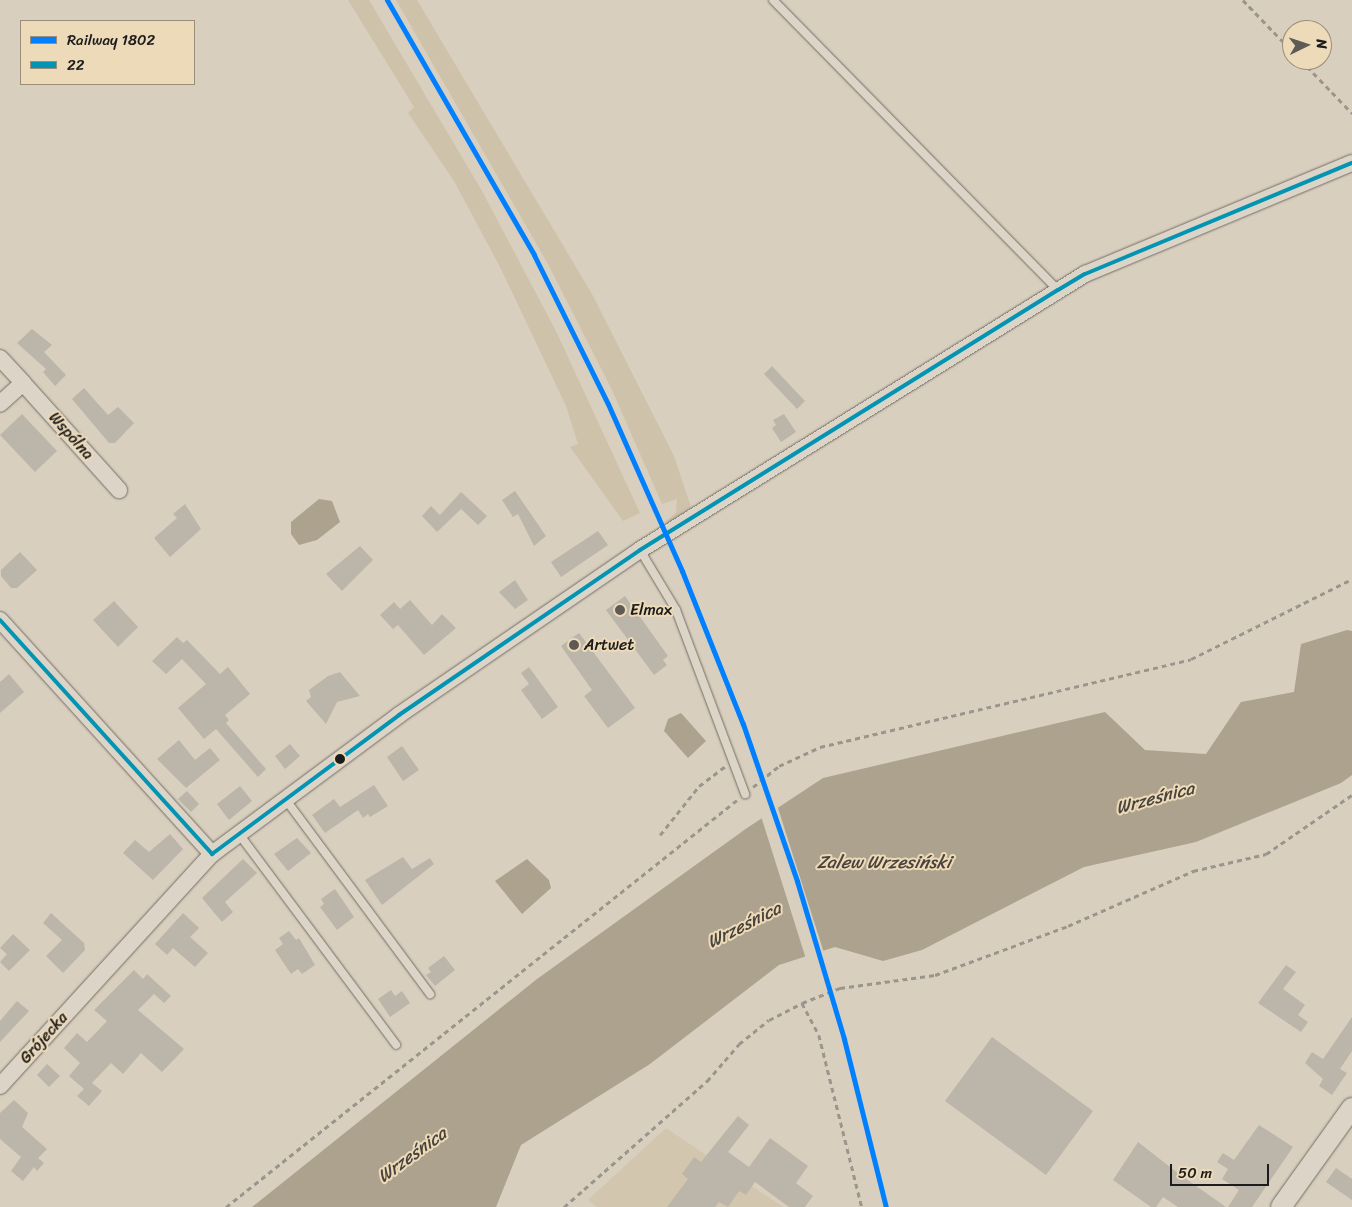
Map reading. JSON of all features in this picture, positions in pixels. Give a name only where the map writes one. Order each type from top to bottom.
[{"type":"street","name":"Grójecka","points":[[0,1086],[212,854],[400,715],[640,550],[1085,274],[1352,163]]},
{"type":"street","name":"Wspólna","points":[[0,358],[119,490]]},
{"type":"street","points":[[0,404],[23,383]]},
{"type":"street","points":[[0,620],[212,854]]},
{"type":"street","points":[[1281,1207],[1352,1108]]},
{"type":"lane","points":[[773,0],[1058,290]]},
{"type":"lane","points":[[640,550],[676,610],[745,794]]},
{"type":"lane","points":[[286,800],[430,994]]},
{"type":"lane","points":[[239,834],[396,1045]]},
{"type":"path","points":[[1242,0],[1282,41]]},
{"type":"path","points":[[1311,70],[1352,113]]},
{"type":"path","points":[[226,1207],[779,766],[820,747],[1191,659],[1352,579]]},
{"type":"path","points":[[660,835],[700,786],[734,762]]},
{"type":"path","points":[[564,1207],[707,1081],[739,1044],[769,1020],[802,1003],[840,988],[942,972],[1068,926],[1193,871],[1261,856],[1352,795]]},
{"type":"path","points":[[802,1003],[819,1035],[862,1207]]},
{"type":"shaded area","points":[[348,0],[369,0],[482,191],[556,331],[640,513],[623,521],[570,447],[578,444],[566,406],[500,267],[454,181],[408,113],[414,107]]},
{"type":"shaded area","points":[[396,0],[417,0],[592,294],[674,456],[691,507],[668,525],[666,521],[676,513],[677,499],[662,504],[611,388],[548,264]]},
{"type":"shaded area","points":[[666,1128],[783,1207],[597,1207],[588,1200]]},
{"type":"water","points":[[319,499],[332,501],[340,522],[317,540],[299,545],[291,534],[291,522]]},
{"type":"water","name":"Zalew Wrzesiński","points":[[1347,630],[1352,631],[1352,775],[1341,783],[1196,842],[1084,867],[922,950],[883,961],[835,947],[779,965],[650,1064],[521,1145],[496,1207],[252,1207],[537,979],[747,828],[823,778],[1105,712],[1145,750],[1206,754],[1241,702],[1294,692],[1301,644]]},
{"type":"water","points":[[681,713],[706,741],[688,758],[664,731],[668,719]]},
{"type":"water","points":[[527,859],[549,880],[551,888],[522,914],[495,881]]},
{"type":"pier","points":[[777,805],[824,953],[806,959],[761,816]]},
{"type":"building","points":[[32,329],[52,345],[44,352],[66,375],[55,386],[43,372],[46,369],[17,343]]},
{"type":"building","points":[[772,366],[805,401],[797,409],[764,374]]},
{"type":"building","points":[[84,388],[108,415],[118,407],[134,423],[115,443],[109,443],[72,399]]},
{"type":"building","points":[[22,414],[57,451],[35,472],[0,435]]},
{"type":"building","points":[[784,414],[796,432],[781,442],[772,428],[776,425],[773,420]]},
{"type":"building","points":[[515,491],[546,536],[534,546],[518,514],[513,517],[502,500]]},
{"type":"building","points":[[461,492],[487,516],[478,525],[461,509],[437,532],[422,516],[431,506],[440,515]]},
{"type":"building","points":[[185,504],[201,529],[170,557],[154,538],[177,518],[173,514]]},
{"type":"building","points":[[598,531],[608,545],[561,577],[551,562]]},
{"type":"building","points":[[360,546],[373,560],[342,591],[326,574]]},
{"type":"building","points":[[20,552],[37,570],[17,588],[11,588],[1,576],[1,570]]},
{"type":"building","points":[[515,580],[528,600],[515,609],[499,592]]},
{"type":"building","points":[[625,596],[668,656],[663,660],[667,665],[654,675],[606,610]]},
{"type":"building","points":[[410,600],[432,625],[442,614],[456,628],[424,655],[398,625],[393,629],[380,615],[394,602],[400,609]]},
{"type":"building","points":[[114,601],[138,627],[118,647],[93,620]]},
{"type":"building","points":[[579,633],[635,708],[608,728],[584,696],[592,690],[561,646]]},
{"type":"building","points":[[177,637],[183,643],[187,640],[220,674],[228,667],[250,694],[225,715],[229,720],[226,723],[266,769],[258,777],[216,729],[204,739],[178,708],[206,684],[182,659],[166,674],[152,661]]},
{"type":"building","points":[[529,667],[558,707],[542,719],[521,690],[529,684],[521,673]]},
{"type":"building","points":[[340,672],[360,696],[337,702],[326,724],[306,701],[311,697],[309,690],[328,676]]},
{"type":"building","points":[[9,674],[24,692],[0,713],[0,682]]},
{"type":"building","points":[[179,740],[195,760],[210,748],[220,760],[186,788],[157,759]]},
{"type":"building","points":[[290,744],[300,756],[285,769],[275,756]]},
{"type":"building","points":[[402,746],[419,770],[403,781],[387,757]]},
{"type":"building","points":[[374,785],[388,806],[370,817],[368,814],[363,818],[358,810],[325,833],[312,815],[334,799],[340,807]]},
{"type":"building","points":[[240,786],[252,801],[229,820],[217,804]]},
{"type":"building","points":[[187,791],[199,804],[191,812],[178,799]]},
{"type":"building","points":[[170,834],[183,849],[153,880],[123,853],[135,840],[149,852]]},
{"type":"building","points":[[297,838],[311,853],[288,871],[274,854]]},
{"type":"building","points":[[403,857],[412,869],[430,858],[434,864],[382,905],[365,880]]},
{"type":"building","points":[[243,859],[257,873],[225,902],[233,912],[222,922],[202,898]]},
{"type":"building","points":[[335,889],[354,917],[337,930],[320,907],[324,904],[321,899]]},
{"type":"building","points":[[51,913],[84,943],[85,950],[63,973],[46,956],[62,940],[43,923]]},
{"type":"building","points":[[183,913],[199,928],[190,937],[208,953],[195,967],[173,948],[167,955],[155,944]]},
{"type":"building","points":[[289,931],[296,940],[299,938],[315,965],[302,974],[298,969],[291,974],[275,950],[283,944],[279,938]]},
{"type":"building","points":[[13,934],[30,950],[9,971],[0,962],[7,954],[0,948]]},
{"type":"building","points":[[444,956],[455,970],[435,986],[426,975],[431,972],[428,968]]},
{"type":"building","points":[[1286,965],[1296,972],[1283,989],[1305,1005],[1298,1015],[1308,1022],[1301,1032],[1258,1003]]},
{"type":"building","points":[[134,970],[143,979],[147,974],[171,996],[164,1003],[154,994],[138,1010],[184,1049],[162,1072],[141,1053],[123,1074],[111,1063],[92,1083],[102,1091],[89,1106],[77,1096],[84,1089],[69,1076],[80,1063],[64,1048],[77,1033],[87,1042],[107,1021],[94,1010]]},
{"type":"building","points":[[391,990],[395,996],[402,991],[410,1003],[390,1017],[378,999]]},
{"type":"building","points":[[17,1001],[29,1011],[0,1042],[0,1021]]},
{"type":"building","points":[[1352,1017],[1352,1051],[1340,1069],[1347,1073],[1332,1095],[1319,1086],[1323,1079],[1305,1063],[1312,1052],[1323,1059]]},
{"type":"building","points":[[992,1037],[1093,1111],[1046,1175],[945,1101]]},
{"type":"building","points":[[47,1064],[60,1076],[49,1087],[37,1075]]},
{"type":"building","points":[[14,1100],[28,1113],[22,1127],[47,1149],[38,1158],[44,1163],[37,1171],[34,1167],[23,1181],[11,1171],[21,1157],[0,1139],[0,1113]]},
{"type":"building","points":[[738,1116],[749,1125],[728,1152],[749,1167],[770,1138],[808,1166],[796,1183],[813,1196],[805,1207],[789,1207],[755,1182],[746,1195],[739,1191],[728,1207],[719,1202],[715,1207],[667,1207],[688,1179],[682,1174],[694,1157],[701,1162]]},
{"type":"building","points":[[1259,1125],[1293,1147],[1252,1207],[1228,1207],[1239,1190],[1222,1179],[1228,1169],[1217,1162],[1223,1153],[1234,1160]]},
{"type":"building","points":[[1138,1142],[1226,1207],[1178,1207],[1163,1197],[1156,1207],[1151,1207],[1113,1180]]},
{"type":"building","points":[[1336,1168],[1352,1179],[1352,1200],[1326,1182]]},
{"type":"rail line","name":"1802","points":[[387,0],[534,255],[608,404],[682,571],[743,724],[797,881],[844,1039],[886,1207]]},
{"type":"transit line","name":"22","points":[[0,620],[212,854],[399,715],[640,550],[1058,290],[1085,274],[1352,163]]},
{"type":"place","name":"Elmax","points":[[620,610]]},
{"type":"place","name":"Artwet","points":[[574,645]]},
{"type":"water label","name":"Wrześnica","points":[[1155,798]]},
{"type":"water label","name":"Wrześnica","points":[[744,925]]},
{"type":"water label","name":"Wrześnica","points":[[412,1155]]}]
